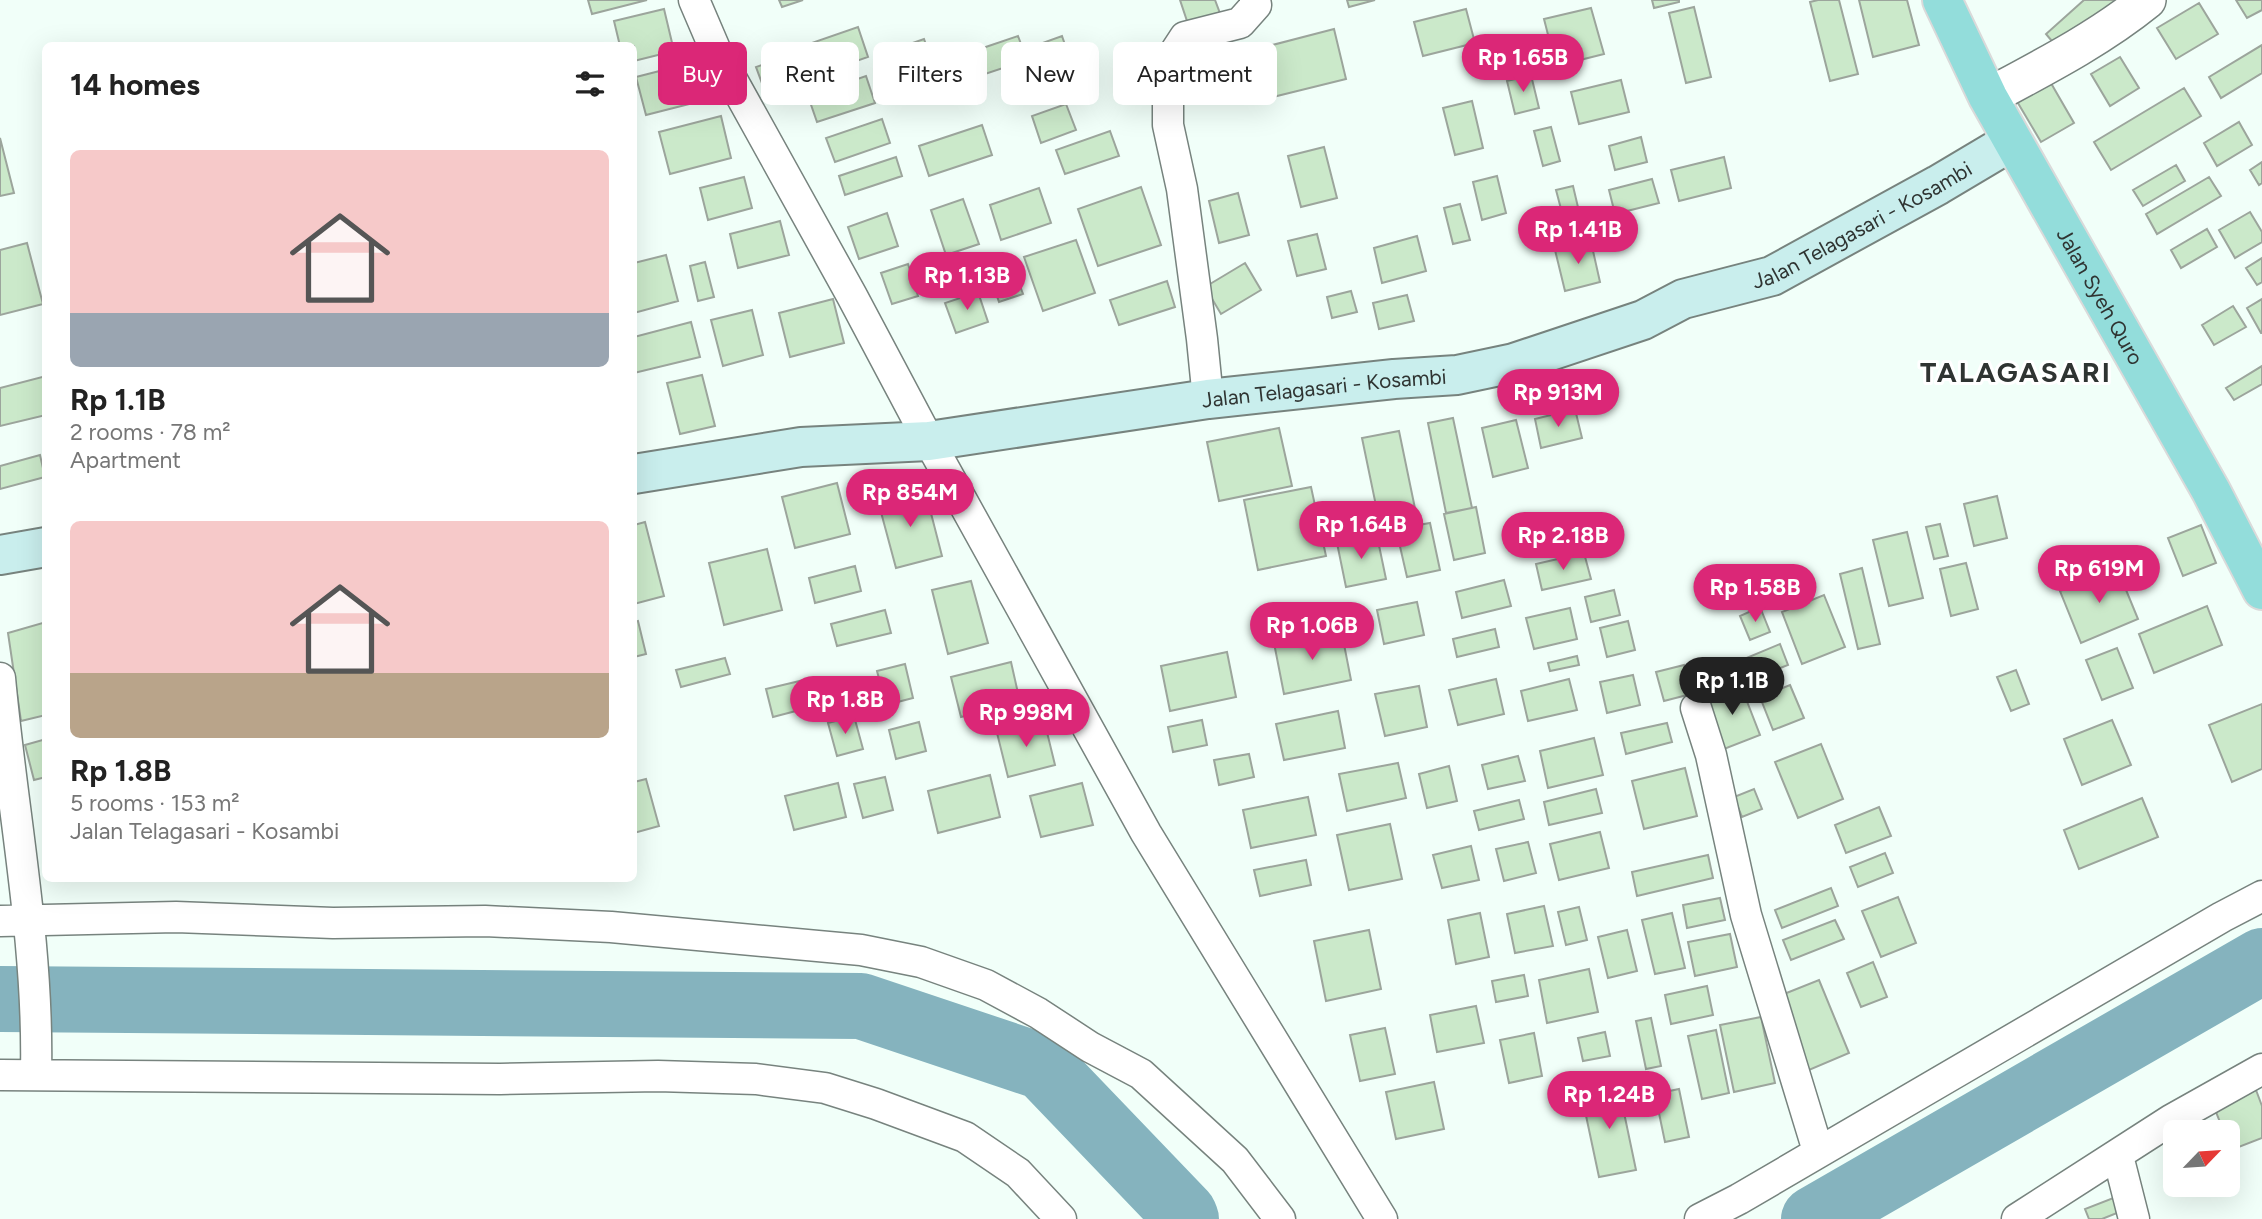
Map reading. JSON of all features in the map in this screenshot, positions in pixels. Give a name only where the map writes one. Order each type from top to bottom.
[{"type":"main road","name":"Jalan Syeh Quro","points":[[1942,0],[1988,97],[2211,491],[2262,590]]},
{"type":"main road","name":"Jalan Telagasari - Kosambi","points":[[637,474],[801,447],[929,441],[1208,399],[1370,381],[1457,375],[1537,355],[1643,320],[1683,299],[1773,276],[2012,141]]},
{"type":"main road","points":[[0,555],[42,548]]},
{"type":"street","points":[[694,0],[715,49],[1146,833],[1382,1219]]},
{"type":"street","points":[[1208,399],[1182,189],[1168,125],[1167,63],[1185,37],[1240,23],[1256,5],[1255,0]]},
{"type":"street","points":[[1988,97],[2043,68],[2128,15],[2147,0]]},
{"type":"street","points":[[0,678],[7,758],[31,935],[36,1063]]},
{"type":"street","points":[[1696,708],[1711,755],[1746,915],[1818,1151]]},
{"type":"street","points":[[1700,1219],[1739,1199],[2222,917],[2262,897]]},
{"type":"street","points":[[0,922],[31,935],[176,917],[333,923],[485,921],[597,926],[848,949],[921,962],[986,985],[1141,1074],[1235,1160],[1280,1219]]},
{"type":"street","points":[[0,1075],[36,1063],[500,1079],[658,1076],[756,1079],[825,1088],[965,1137],[1018,1173],[1061,1219]]},
{"type":"street","points":[[2017,1219],[2171,1120],[2262,1069]]},
{"type":"street","points":[[2118,1156],[2134,1219]]},
{"type":"building","points":[[588,0],[647,0],[592,14]]},
{"type":"building","points":[[779,0],[803,0],[782,7]]},
{"type":"building","points":[[1180,0],[1215,0],[1221,16],[1189,27]]},
{"type":"building","points":[[1347,0],[1375,0],[1349,7]]},
{"type":"building","points":[[1652,0],[1679,0],[1679,2],[1654,8]]},
{"type":"building","points":[[1839,0],[1858,74],[1830,81],[1810,2]]},
{"type":"building","points":[[1859,0],[1907,0],[1919,45],[1873,57]]},
{"type":"building","points":[[2084,0],[2118,0],[2062,53],[2046,34]]},
{"type":"building","points":[[2236,0],[2262,0],[2262,10],[2247,18]]},
{"type":"building","points":[[2199,3],[2218,34],[2176,59],[2157,28]]},
{"type":"building","points":[[1694,7],[1711,77],[1686,83],[1669,13]]},
{"type":"building","points":[[1591,8],[1604,54],[1556,66],[1544,19]]},
{"type":"building","points":[[664,9],[672,42],[658,42],[658,55],[637,60],[637,42],[619,42],[614,21]]},
{"type":"building","points":[[1466,9],[1475,43],[1423,56],[1414,22]]},
{"type":"building","points":[[858,27],[868,57],[859,60],[859,42],[814,42]]},
{"type":"building","points":[[1334,29],[1346,79],[1277,96],[1277,44]]},
{"type":"building","points":[[1018,36],[1020,42],[1001,42],[1001,69],[987,73],[987,47]]},
{"type":"building","points":[[1062,36],[1064,42],[1045,42]]},
{"type":"building","points":[[1513,44],[1517,63],[1493,69],[1488,50]]},
{"type":"building","points":[[2262,45],[2262,73],[2221,98],[2209,77]]},
{"type":"building","points":[[2120,57],[2139,88],[2110,106],[2091,74]]},
{"type":"building","points":[[761,65],[761,80],[756,67]]},
{"type":"building","points":[[658,71],[658,105],[685,105],[646,115],[637,77]]},
{"type":"building","points":[[1531,75],[1539,108],[1515,114],[1507,81]]},
{"type":"building","points":[[866,76],[873,104],[817,122],[811,105],[859,105],[859,78]]},
{"type":"building","points":[[2048,78],[2074,123],[2041,142],[2015,98]]},
{"type":"building","points":[[1621,80],[1629,112],[1579,124],[1571,92]]},
{"type":"building","points":[[2184,88],[2201,116],[2111,170],[2094,142]]},
{"type":"building","points":[[1472,101],[1483,148],[1455,155],[1443,108]]},
{"type":"building","points":[[1066,105],[1076,130],[1041,143],[1032,116]]},
{"type":"building","points":[[721,116],[731,158],[670,174],[659,132]]},
{"type":"building","points":[[882,119],[890,143],[835,162],[826,138]]},
{"type":"building","points":[[2239,122],[2252,145],[2217,166],[2204,143]]},
{"type":"building","points":[[982,125],[992,155],[929,176],[919,146]]},
{"type":"building","points":[[1551,127],[1560,161],[1543,166],[1534,131]]},
{"type":"building","points":[[1110,131],[1119,156],[1065,174],[1056,150]]},
{"type":"building","points":[[1641,137],[1647,162],[1615,170],[1609,146]]},
{"type":"building","points":[[0,138],[14,193],[0,196]]},
{"type":"building","points":[[1324,147],[1337,198],[1301,207],[1288,156]]},
{"type":"building","points":[[896,157],[902,176],[845,195],[839,176]]},
{"type":"building","points":[[1724,157],[1731,188],[1679,201],[1671,170]]},
{"type":"building","points":[[2262,162],[2262,183],[2259,185],[2250,170]]},
{"type":"building","points":[[2176,165],[2185,181],[2143,206],[2133,190]]},
{"type":"building","points":[[1497,176],[1506,213],[1482,220],[1473,182]]},
{"type":"building","points":[[744,177],[752,208],[708,220],[700,188]]},
{"type":"building","points":[[2209,177],[2221,196],[2157,234],[2146,214]]},
{"type":"building","points":[[1652,179],[1659,203],[1615,214],[1609,190]]},
{"type":"building","points":[[1573,186],[1581,220],[1565,224],[1556,190]]},
{"type":"building","points":[[1141,187],[1161,245],[1098,266],[1078,209]]},
{"type":"building","points":[[1039,188],[1051,223],[1001,240],[990,205]]},
{"type":"building","points":[[1238,193],[1249,235],[1219,243],[1209,201]]},
{"type":"building","points":[[963,199],[979,244],[946,255],[931,210]]},
{"type":"building","points":[[1460,204],[1470,240],[1453,244],[1444,208]]},
{"type":"building","points":[[2250,212],[2262,232],[2262,242],[2235,258],[2219,230]]},
{"type":"building","points":[[887,213],[898,246],[859,259],[848,227]]},
{"type":"building","points":[[780,221],[789,255],[738,268],[730,234]]},
{"type":"building","points":[[2207,229],[2217,247],[2181,268],[2171,250]]},
{"type":"building","points":[[1317,234],[1326,269],[1297,276],[1288,241]]},
{"type":"building","points":[[1417,236],[1426,271],[1382,283],[1374,248]]},
{"type":"building","points":[[1076,240],[1095,293],[1043,311],[1024,257]]},
{"type":"building","points":[[1591,242],[1600,282],[1565,291],[1555,250]]},
{"type":"building","points":[[27,243],[42,304],[0,315],[0,250]]},
{"type":"building","points":[[666,255],[678,301],[637,312],[637,262]]},
{"type":"building","points":[[2262,258],[2262,282],[2257,285],[2246,268]]},
{"type":"building","points":[[705,262],[714,297],[698,301],[690,266]]},
{"type":"building","points":[[1245,263],[1261,290],[1221,314],[1205,287]]},
{"type":"building","points":[[908,264],[918,296],[892,304],[881,273]]},
{"type":"building","points":[[1012,265],[1023,294],[999,302],[989,273]]},
{"type":"building","points":[[1167,281],[1175,307],[1119,325],[1110,300]]},
{"type":"building","points":[[1351,291],[1357,312],[1332,318],[1327,297]]},
{"type":"building","points":[[978,292],[988,322],[956,333],[945,303]]},
{"type":"building","points":[[1407,295],[1414,321],[1379,329],[1373,303]]},
{"type":"building","points":[[833,299],[844,343],[790,357],[779,313]]},
{"type":"building","points":[[2262,299],[2262,333],[2261,333],[2247,308]]},
{"type":"building","points":[[2233,306],[2246,327],[2214,345],[2202,325]]},
{"type":"building","points":[[752,310],[763,355],[723,366],[711,320]]},
{"type":"building","points":[[691,322],[700,357],[637,372],[637,336]]},
{"type":"building","points":[[2262,366],[2262,384],[2234,400],[2226,388]]},
{"type":"building","points":[[702,375],[715,426],[680,434],[667,383]]},
{"type":"building","points":[[42,377],[42,416],[0,426],[0,388]]},
{"type":"building","points":[[1575,409],[1582,438],[1541,448],[1535,419]]},
{"type":"building","points":[[1453,418],[1472,508],[1446,513],[1428,423]]},
{"type":"building","points":[[1516,420],[1528,468],[1493,477],[1482,428]]},
{"type":"building","points":[[1279,428],[1292,486],[1219,501],[1207,442]]},
{"type":"building","points":[[1399,431],[1417,518],[1380,525],[1362,438]]},
{"type":"building","points":[[40,455],[42,478],[0,489],[0,466]]},
{"type":"building","points":[[837,483],[850,534],[795,548],[782,497]]},
{"type":"building","points":[[1311,487],[1326,556],[1258,570],[1244,500]]},
{"type":"building","points":[[925,490],[942,556],[896,568],[878,501]]},
{"type":"building","points":[[1997,496],[2007,538],[1974,546],[1964,504]]},
{"type":"building","points":[[1476,507],[1485,553],[1454,560],[1444,514]]},
{"type":"building","points":[[645,522],[664,596],[637,603],[637,524]]},
{"type":"building","points":[[1430,523],[1440,570],[1407,577],[1396,529]]},
{"type":"building","points":[[1940,524],[1948,556],[1934,559],[1926,527]]},
{"type":"building","points":[[2201,525],[2216,563],[2183,576],[2168,538]]},
{"type":"building","points":[[1907,532],[1923,598],[1889,606],[1873,540]]},
{"type":"building","points":[[1377,536],[1386,579],[1346,587],[1337,543]]},
{"type":"building","points":[[767,549],[782,610],[724,625],[709,563]]},
{"type":"building","points":[[1584,553],[1591,579],[1542,590],[1536,564]]},
{"type":"building","points":[[1966,563],[1978,609],[1951,616],[1940,569]]},
{"type":"building","points":[[855,566],[861,591],[815,603],[809,578]]},
{"type":"building","points":[[1862,568],[1880,644],[1858,649],[1840,574]]},
{"type":"building","points":[[2117,568],[2138,619],[2081,643],[2060,591]]},
{"type":"building","points":[[1504,580],[1511,606],[1462,618],[1456,592]]},
{"type":"building","points":[[971,581],[988,643],[948,654],[932,590]]},
{"type":"building","points":[[1614,590],[1620,615],[1591,622],[1585,597]]},
{"type":"building","points":[[1824,595],[1845,647],[1802,664],[1782,612]]},
{"type":"building","points":[[1417,602],[1424,635],[1384,644],[1377,610]]},
{"type":"building","points":[[2207,606],[2222,645],[2154,673],[2139,634]]},
{"type":"building","points":[[1760,607],[1770,632],[1750,640],[1740,616]]},
{"type":"building","points":[[1570,608],[1577,639],[1534,649],[1526,618]]},
{"type":"building","points":[[885,610],[891,633],[837,646],[831,624]]},
{"type":"building","points":[[637,621],[646,654],[637,656]]},
{"type":"building","points":[[1628,621],[1635,650],[1607,657],[1600,628]]},
{"type":"building","points":[[42,623],[42,716],[21,721],[8,633]]},
{"type":"building","points":[[1341,629],[1351,680],[1284,694],[1274,643]]},
{"type":"building","points":[[1495,629],[1499,647],[1457,657],[1453,639]]},
{"type":"building","points":[[1780,644],[1788,665],[1752,679],[1744,659]]},
{"type":"building","points":[[2117,648],[2133,688],[2102,700],[2086,660]]},
{"type":"building","points":[[1227,652],[1236,697],[1170,711],[1161,666]]},
{"type":"building","points":[[1577,656],[1579,665],[1550,671],[1548,663]]},
{"type":"building","points":[[725,658],[730,674],[681,687],[676,670]]},
{"type":"building","points":[[1011,662],[1020,702],[961,717],[951,677]]},
{"type":"building","points":[[905,664],[913,698],[886,705],[877,671]]},
{"type":"building","points":[[1684,665],[1691,694],[1664,701],[1656,672]]},
{"type":"building","points":[[2016,670],[2029,704],[2011,711],[1997,677]]},
{"type":"building","points":[[1633,675],[1640,705],[1607,713],[1600,682]]},
{"type":"building","points":[[808,679],[815,706],[773,717],[766,689]]},
{"type":"building","points":[[1496,679],[1504,714],[1458,725],[1449,690]]},
{"type":"building","points":[[1569,679],[1577,710],[1528,721],[1521,691]]},
{"type":"building","points":[[1790,685],[1804,718],[1773,730],[1760,697]]},
{"type":"building","points":[[1419,686],[1427,727],[1385,736],[1375,694]]},
{"type":"building","points":[[1741,686],[1760,735],[1724,749],[1704,700]]},
{"type":"building","points":[[2262,704],[2262,769],[2232,782],[2209,725]]},
{"type":"building","points":[[1338,711],[1345,748],[1284,760],[1276,724]]},
{"type":"building","points":[[854,716],[863,749],[837,756],[828,723]]},
{"type":"building","points":[[1044,720],[1055,765],[1008,777],[997,733]]},
{"type":"building","points":[[1202,720],[1207,745],[1173,752],[1168,727]]},
{"type":"building","points":[[2112,720],[2131,765],[2082,785],[2064,739]]},
{"type":"building","points":[[919,722],[926,751],[896,759],[889,730]]},
{"type":"building","points":[[1667,723],[1672,742],[1626,754],[1621,733]]},
{"type":"building","points":[[1594,738],[1603,775],[1548,788],[1540,751]]},
{"type":"building","points":[[42,740],[42,778],[34,780],[25,745]]},
{"type":"building","points":[[1821,744],[1843,799],[1798,818],[1775,762]]},
{"type":"building","points":[[1249,754],[1254,777],[1219,785],[1214,760]]},
{"type":"building","points":[[1518,756],[1525,781],[1488,789],[1482,765]]},
{"type":"building","points":[[1398,763],[1406,798],[1347,811],[1339,774]]},
{"type":"building","points":[[1449,766],[1457,801],[1427,808],[1419,774]]},
{"type":"building","points":[[1685,768],[1697,816],[1644,829],[1632,781]]},
{"type":"building","points":[[990,775],[1000,817],[938,833],[928,791]]},
{"type":"building","points":[[885,777],[893,810],[863,818],[854,784]]},
{"type":"building","points":[[646,779],[659,826],[637,832],[637,781]]},
{"type":"building","points":[[838,783],[846,817],[794,830],[785,796]]},
{"type":"building","points":[[1082,783],[1093,825],[1041,837],[1030,796]]},
{"type":"building","points":[[1596,789],[1602,813],[1549,825],[1544,802]]},
{"type":"building","points":[[1754,789],[1762,809],[1742,817],[1734,797]]},
{"type":"building","points":[[1308,797],[1316,835],[1251,848],[1243,810]]},
{"type":"building","points":[[2142,798],[2158,837],[2079,869],[2064,830]]},
{"type":"building","points":[[1519,800],[1524,819],[1479,830],[1474,811]]},
{"type":"building","points":[[1879,807],[1891,836],[1846,853],[1835,825]]},
{"type":"building","points":[[1390,824],[1402,879],[1349,890],[1337,835]]},
{"type":"building","points":[[1600,832],[1609,868],[1559,880],[1550,844]]},
{"type":"building","points":[[1528,842],[1536,873],[1504,881],[1496,849]]},
{"type":"building","points":[[1471,846],[1479,880],[1442,888],[1433,855]]},
{"type":"building","points":[[1885,853],[1893,873],[1858,887],[1850,867]]},
{"type":"building","points":[[1708,855],[1713,878],[1637,896],[1632,872]]},
{"type":"building","points":[[1306,860],[1311,885],[1260,896],[1254,870]]},
{"type":"building","points":[[1831,888],[1838,906],[1782,928],[1775,910]]},
{"type":"building","points":[[1898,897],[1916,943],[1881,957],[1862,911]]},
{"type":"building","points":[[1720,898],[1725,920],[1687,928],[1683,905]]},
{"type":"building","points":[[1544,906],[1553,946],[1515,953],[1507,914]]},
{"type":"building","points":[[1579,907],[1587,940],[1566,945],[1558,912]]},
{"type":"building","points":[[1480,913],[1489,957],[1456,964],[1448,920]]},
{"type":"building","points":[[1672,913],[1685,968],[1655,974],[1642,920]]},
{"type":"building","points":[[1835,920],[1844,939],[1791,960],[1783,940]]},
{"type":"building","points":[[1369,930],[1381,989],[1326,1001],[1314,941]]},
{"type":"building","points":[[1627,930],[1637,971],[1608,978],[1598,937]]},
{"type":"building","points":[[1730,934],[1737,967],[1695,976],[1688,942]]},
{"type":"building","points":[[1873,962],[1887,997],[1861,1007],[1847,973]]},
{"type":"building","points":[[1589,969],[1598,1012],[1547,1023],[1539,980]]},
{"type":"building","points":[[1524,975],[1528,996],[1496,1002],[1492,981]]},
{"type":"building","points":[[1819,980],[1849,1053],[1809,1070],[1779,996]]},
{"type":"building","points":[[1707,986],[1713,1015],[1671,1024],[1665,995]]},
{"type":"building","points":[[1476,1006],[1484,1043],[1437,1052],[1430,1015]]},
{"type":"building","points":[[1761,1017],[1775,1083],[1734,1092],[1720,1025]]},
{"type":"building","points":[[1651,1018],[1661,1066],[1646,1069],[1636,1021]]},
{"type":"building","points":[[1385,1028],[1395,1074],[1360,1081],[1350,1035]]},
{"type":"building","points":[[1716,1030],[1729,1093],[1702,1099],[1688,1036]]},
{"type":"building","points":[[1605,1032],[1610,1056],[1583,1061],[1578,1038]]},
{"type":"building","points":[[1534,1033],[1542,1076],[1509,1083],[1500,1040]]},
{"type":"building","points":[[1434,1082],[1444,1129],[1396,1139],[1386,1092]]},
{"type":"building","points":[[1618,1084],[1636,1170],[1599,1177],[1581,1092]]},
{"type":"building","points":[[1679,1089],[1689,1137],[1665,1142],[1655,1094]]},
{"type":"building","points":[[2256,1090],[2262,1106],[2262,1138],[2240,1147],[2240,1120],[2219,1120],[2214,1107]]},
{"type":"building","points":[[2121,1195],[2127,1209],[2102,1219],[2089,1219],[2085,1209]]},
{"type":"waterway","points":[[1814,1219],[2262,961]]},
{"type":"waterway","points":[[0,999],[861,1006],[1043,1067],[1186,1219]]},
{"type":"district","name":"TALAGASARI","points":[[2016,372]]}]
